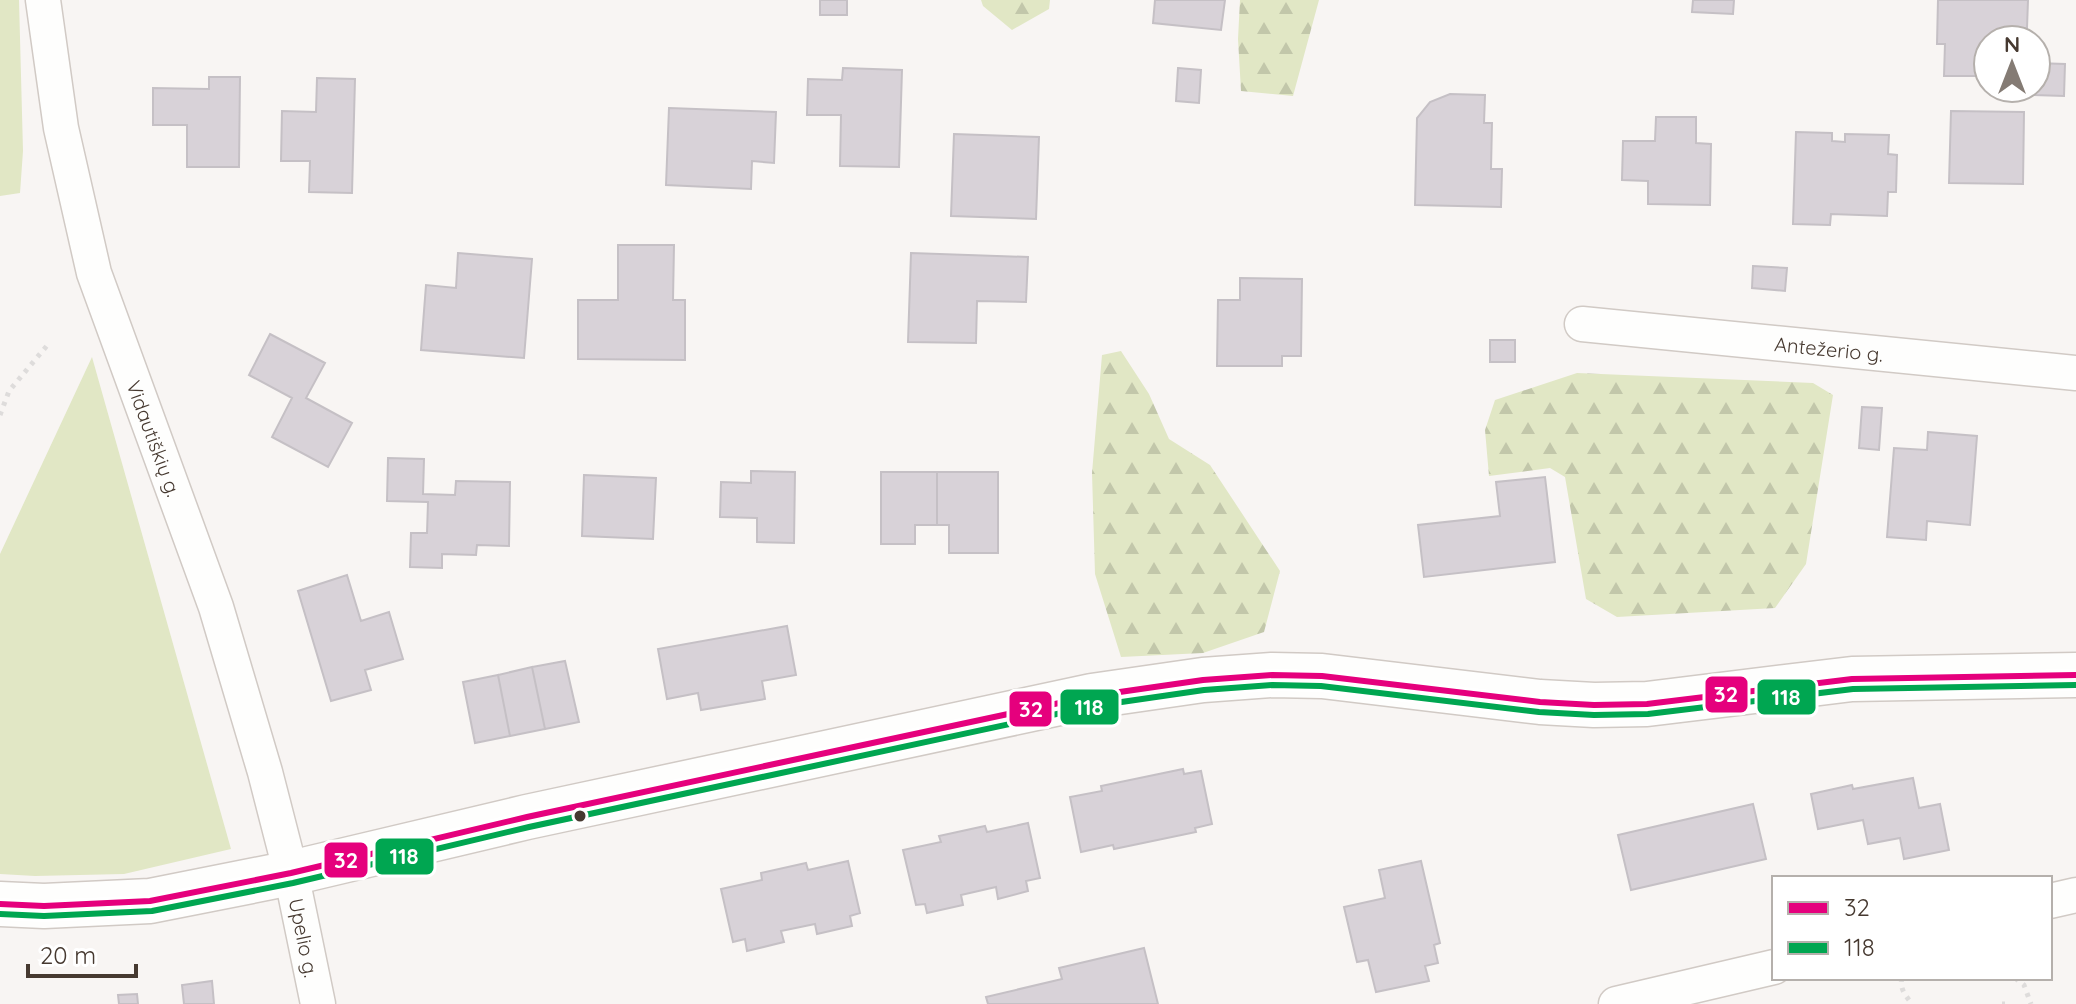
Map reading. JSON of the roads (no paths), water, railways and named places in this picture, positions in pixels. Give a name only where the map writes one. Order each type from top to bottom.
[{"type":"street","name":"Vidautiškių g.","points":[[43,0],[61,128],[94,273],[216,607],[291,873]]},
{"type":"street","name":"Antežerio g.","points":[[1582,324],[2076,373]]},
{"type":"street","points":[[0,904],[71,906],[150,901],[291,873],[542,813],[1092,696],[1203,680],[1272,675],[1322,676],[1540,702],[1613,705],[1647,704],[1852,679],[2076,675]]},
{"type":"street","name":"Upelio g.","points":[[291,873],[318,1004]]},
{"type":"street","points":[[2052,901],[2076,895]]},
{"type":"street","points":[[1616,1004],[1772,967]]}]
